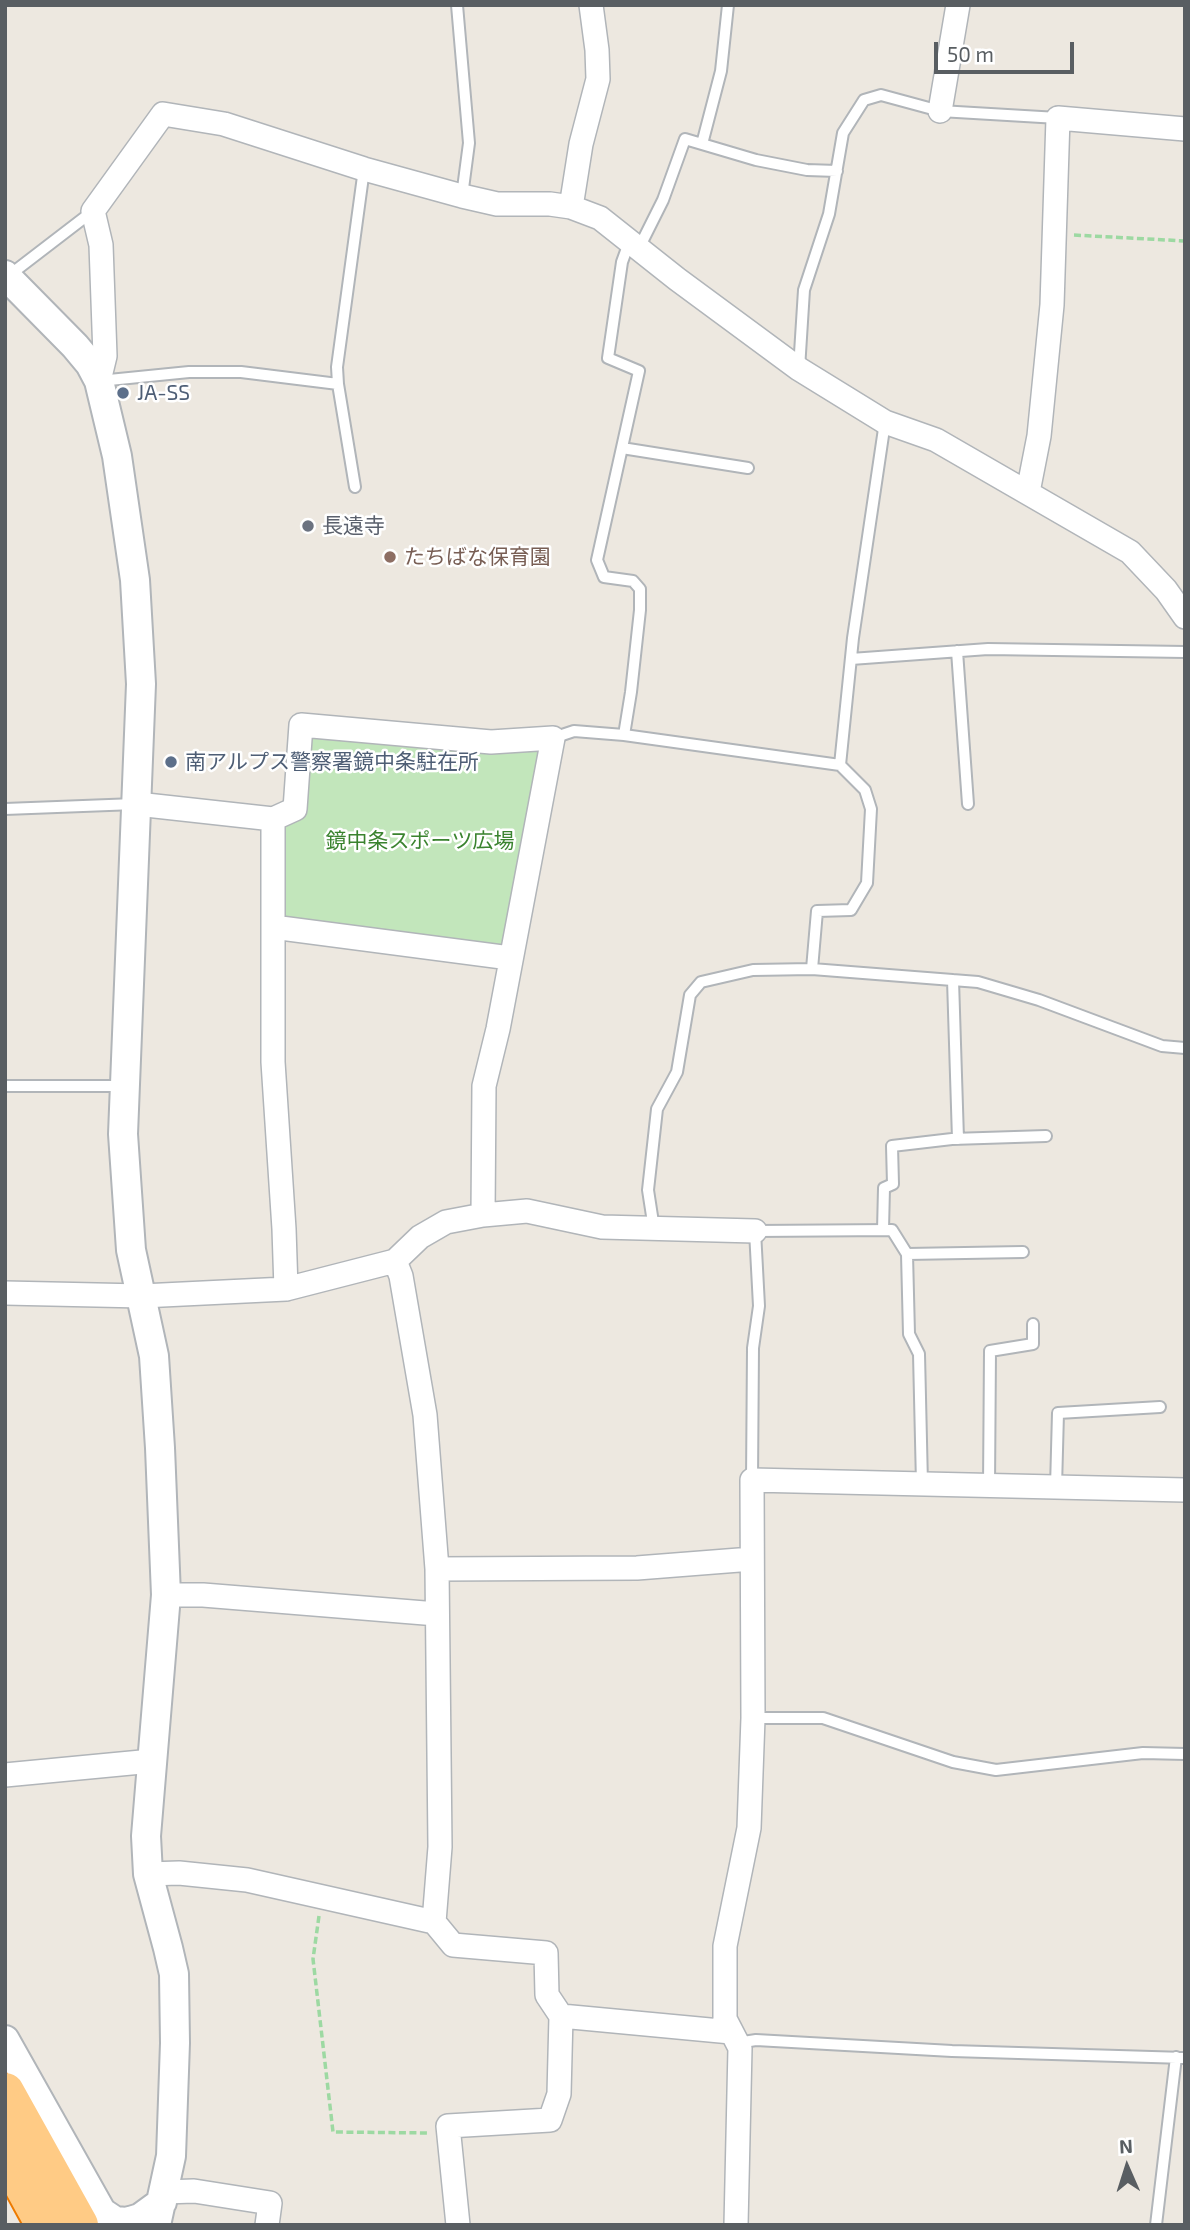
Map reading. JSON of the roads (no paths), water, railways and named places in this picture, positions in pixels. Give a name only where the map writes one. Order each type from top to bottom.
[{"type":"highway","points":[[5,2092],[96,2220]]},
{"type":"highway","points":[[5,2152],[46,2225]]},
{"type":"street","points":[[571,207],[581,144],[598,79],[597,50],[590,5]]},
{"type":"street","points":[[940,111],[958,5]]},
{"type":"street","points":[[99,381],[105,356],[102,257],[93,211],[163,114],[224,124],[364,169],[462,196],[496,204],[550,204],[571,207],[600,218],[799,369],[886,422],[936,440],[1130,552],[1166,590],[1185,617]]},
{"type":"street","points":[[1028,492],[1039,436],[1052,305],[1058,118],[1185,129]]},
{"type":"street","points":[[6,276],[75,345],[99,381],[117,456],[135,580],[141,684],[123,1134],[131,1250],[154,1356],[166,1595],[146,1836],[148,1874],[174,1974],[175,2043],[171,2156],[161,2206]]},
{"type":"street","points":[[137,804],[273,819],[295,809],[300,725],[491,742],[553,738],[498,1029],[484,1086],[483,1214]]},
{"type":"street","points":[[273,819],[273,1062],[286,1289]]},
{"type":"street","points":[[273,927],[510,958]]},
{"type":"street","points":[[5,1293],[142,1296],[286,1289],[395,1261],[419,1237],[446,1222],[483,1214],[527,1211],[602,1227],[755,1231]]},
{"type":"street","points":[[395,1261],[401,1276],[425,1415],[438,1569],[440,1847],[434,1922]]},
{"type":"street","points":[[736,2225],[740,2048],[725,2020],[725,1946],[749,1828],[753,1718],[752,1480],[1185,1490]]},
{"type":"street","points":[[438,1569],[637,1568],[752,1559]]},
{"type":"street","points":[[166,1595],[203,1595],[437,1614]]},
{"type":"street","points":[[5,1775],[152,1761]]},
{"type":"street","points":[[148,1874],[179,1873],[247,1880],[434,1922],[453,1945],[547,1954],[547,1995],[561,2016],[559,2094],[550,2120],[448,2126],[458,2225]]},
{"type":"street","points":[[561,2016],[734,2037]]},
{"type":"street","points":[[5,2040],[96,2220],[127,2222],[194,2191],[270,2203],[267,2225]]},
{"type":"street","points":[[5,2189],[25,2225]]},
{"type":"lane","points":[[457,5],[468,143],[462,196]]},
{"type":"lane","points":[[702,144],[722,71],[728,5]]},
{"type":"lane","points":[[799,369],[804,290],[829,214],[843,134],[864,100],[881,95],[940,111],[1058,118]]},
{"type":"lane","points":[[624,735],[640,610],[640,589],[633,581],[604,577],[597,560],[639,370],[608,358],[622,262],[663,200],[685,139],[755,160],[807,170],[837,171]]},
{"type":"lane","points":[[355,487],[337,367],[364,169]]},
{"type":"lane","points":[[6,276],[93,211]]},
{"type":"lane","points":[[99,381],[189,372],[241,372],[338,384]]},
{"type":"lane","points":[[840,765],[851,659],[886,422]]},
{"type":"lane","points":[[622,448],[748,468]]},
{"type":"lane","points":[[851,659],[988,649],[1185,652]]},
{"type":"lane","points":[[957,651],[968,804]]},
{"type":"lane","points":[[553,738],[574,731],[624,735],[840,765],[866,790],[871,809],[867,883],[851,910],[817,911],[811,968]]},
{"type":"lane","points":[[5,809],[137,804]]},
{"type":"lane","points":[[654,1230],[649,1190],[657,1109],[677,1072],[690,995],[701,982],[753,970],[811,968],[978,982],[1038,1000],[1162,1046],[1185,1048]]},
{"type":"lane","points":[[953,980],[958,1139]]},
{"type":"lane","points":[[5,1086],[125,1086]]},
{"type":"lane","points":[[884,1230],[884,1188],[893,1184],[892,1146],[958,1139],[1046,1136]]},
{"type":"lane","points":[[752,1480],[753,1348],[759,1306],[755,1231],[892,1230],[907,1254],[909,1334],[919,1354],[922,1484]]},
{"type":"lane","points":[[907,1254],[1023,1252]]},
{"type":"lane","points":[[989,1486],[990,1351],[1033,1344],[1033,1324]]},
{"type":"lane","points":[[1056,1487],[1058,1413],[1160,1407]]},
{"type":"lane","points":[[753,1718],[823,1718],[953,1762],[996,1770],[1143,1753],[1185,1754]]},
{"type":"lane","points":[[734,2037],[952,2051],[1181,2058],[1156,2225]]},
{"type":"place","name":"JA-SS","points":[[123,393]]},
{"type":"place","name":"長遠寺","points":[[308,526]]},
{"type":"place","name":"たちばな保育園","points":[[390,557]]},
{"type":"place","name":"南アルプス警察署鏡中条駐在所","points":[[171,762]]},
{"type":"park label","name":"鏡中条スポーツ広場","points":[[420,841]]}]
